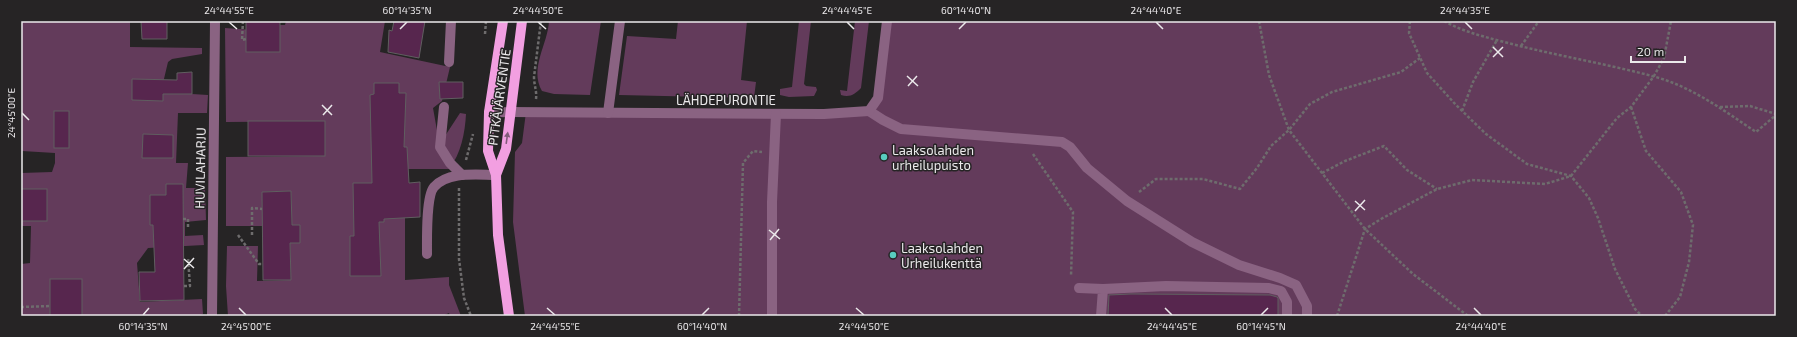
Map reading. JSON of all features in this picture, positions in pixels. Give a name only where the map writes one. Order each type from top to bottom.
[{"type":"main road","name":"PITKÄJÄRVENTIE","points":[[503,21],[489,112],[488,151],[496,175],[498,234],[508,316]]},
{"type":"main road","name":"PITKÄJÄRVENTIE","points":[[496,175],[506,149],[522,21]]},
{"type":"street","name":"HUVILAHARJU","points":[[212,316],[215,21]]},
{"type":"street","points":[[449,62],[451,21]]},
{"type":"street","points":[[608,113],[620,21]]},
{"type":"street","points":[[888,21],[878,98],[870,111],[883,120],[901,129],[1062,142],[1070,147],[1087,168],[1127,201],[1192,242],[1239,265],[1280,278],[1296,285],[1307,306],[1307,316]]},
{"type":"street","points":[[444,107],[440,148],[450,163],[462,175]]},
{"type":"street","name":"LÄHDEPURONTIE","points":[[489,112],[776,114],[848,113],[870,111]]},
{"type":"street","points":[[772,316],[772,202],[776,114]]},
{"type":"street","points":[[427,254],[429,204],[433,188],[442,180],[462,175],[496,175]]},
{"type":"street","points":[[1075,285],[1103,289],[1166,286],[1269,288],[1281,291],[1287,302],[1287,316]]},
{"type":"street","points":[[1101,316],[1103,289]]},
{"type":"path","points":[[243,21],[242,40],[246,39]]},
{"type":"path","points":[[534,112],[537,92],[534,86],[534,77],[541,21]]},
{"type":"path","points":[[1259,21],[1270,75],[1289,130],[1365,229],[1413,274],[1468,316]]},
{"type":"path","points":[[1410,21],[1409,32],[1427,73],[1462,111],[1486,134],[1527,164],[1571,176],[1589,198],[1598,218],[1615,269],[1635,309],[1642,316]]},
{"type":"path","points":[[1444,21],[1460,30],[1497,40],[1654,76],[1691,90],[1756,132],[1776,115]]},
{"type":"path","points":[[1521,46],[1540,21]]},
{"type":"path","points":[[1337,316],[1365,229],[1381,219],[1437,189],[1472,180],[1545,184],[1571,176],[1617,118],[1632,107],[1654,76],[1664,58],[1671,21]]},
{"type":"path","points":[[1462,111],[1473,82],[1497,40]]},
{"type":"path","points":[[1127,201],[1156,179],[1203,179],[1240,189],[1257,168],[1271,146],[1289,130],[1310,104],[1332,92],[1401,72],[1420,58]]},
{"type":"path","points":[[1719,107],[1750,106],[1776,115]]},
{"type":"path","points":[[1632,107],[1646,151],[1681,192],[1693,225],[1689,262],[1680,297],[1665,316]]},
{"type":"path","points":[[1322,173],[1345,161],[1384,146],[1407,170],[1437,189]]},
{"type":"path","points":[[739,316],[743,163],[752,151],[774,152]]},
{"type":"path","points":[[1030,151],[1073,212],[1075,285]]},
{"type":"path","points":[[252,235],[252,208],[262,209]]},
{"type":"path","points":[[183,219],[188,219],[188,228]]},
{"type":"path","points":[[238,235],[259,264],[263,264]]},
{"type":"path","points":[[184,286],[190,286],[188,258]]},
{"type":"path","points":[[21,306],[50,306]]},
{"type":"shaded area","points":[[21,21],[130,21],[130,47],[202,48],[202,54],[172,59],[168,62],[163,83],[192,94],[208,95],[207,113],[178,113],[176,163],[188,163],[186,188],[205,188],[206,220],[185,222],[185,236],[203,235],[204,245],[148,248],[137,263],[140,302],[202,299],[203,314],[197,316],[21,316],[21,264],[30,263],[31,226],[21,226],[21,173],[52,172],[55,163],[55,153],[22,151]]},
{"type":"shaded area","points":[[286,21],[385,21],[380,52],[450,67],[442,101],[433,108],[438,136],[445,136],[460,113],[466,114],[465,128],[457,157],[449,169],[405,169],[405,280],[449,277],[449,285],[461,316],[450,316],[449,313],[442,316],[228,316],[226,286],[227,246],[258,246],[257,281],[291,280],[290,243],[300,243],[300,225],[292,225],[291,191],[262,192],[263,226],[226,226],[226,157],[325,156],[325,121],[226,122],[225,28],[280,32],[280,25],[285,25]]},
{"type":"shaded area","points":[[549,21],[601,21],[590,95],[554,94],[542,91],[537,74]]},
{"type":"shaded area","points":[[678,21],[747,21],[741,80],[756,82],[754,98],[619,95],[627,36],[676,39]]},
{"type":"shaded area","points":[[799,21],[811,21],[804,84],[806,86],[816,87],[817,90],[814,96],[789,97],[780,95],[780,89],[792,87]]},
{"type":"shaded area","points":[[855,21],[869,21],[861,88],[852,95],[844,96],[841,95],[840,90],[847,91]]},
{"type":"shaded area","points":[[887,21],[1776,21],[1776,316],[525,316],[513,222],[515,152],[522,143],[526,112],[869,111],[878,98]]},
{"type":"building","points":[[141,21],[167,21],[167,39],[142,39]]},
{"type":"building","points":[[246,21],[280,21],[280,52],[246,52]]},
{"type":"building","points":[[394,21],[425,21],[419,58],[388,52],[389,30],[392,31]]},
{"type":"building","points":[[192,72],[192,94],[163,94],[163,101],[132,100],[132,79],[177,80],[177,73]]},
{"type":"building","points":[[439,82],[463,82],[463,98],[440,99]]},
{"type":"building","points":[[374,83],[399,83],[399,93],[406,93],[404,147],[407,147],[409,183],[420,182],[420,217],[384,219],[384,222],[379,222],[381,276],[350,276],[350,236],[354,236],[353,183],[372,183],[370,95],[374,94]]},
{"type":"building","points":[[54,111],[69,111],[69,148],[54,148]]},
{"type":"building","points":[[248,121],[325,121],[325,156],[248,156]]},
{"type":"building","points":[[143,134],[173,135],[173,158],[142,158]]},
{"type":"building","points":[[166,184],[183,184],[184,300],[140,301],[139,272],[155,272],[153,225],[150,225],[150,195],[166,195]]},
{"type":"building","points":[[21,189],[47,189],[47,221],[21,221]]},
{"type":"building","points":[[291,191],[292,225],[300,225],[300,243],[290,243],[291,280],[263,280],[262,192]]},
{"type":"building","points":[[50,279],[82,279],[82,316],[50,316]]},
{"type":"building","points":[[1109,295],[1270,295],[1278,298],[1278,316],[1108,316]]},
{"type":"place","name":"Laaksolahden urheilupuisto","points":[[884,157]]},
{"type":"place","name":"Laaksolahden Urheilukenttä","points":[[893,255]]}]
